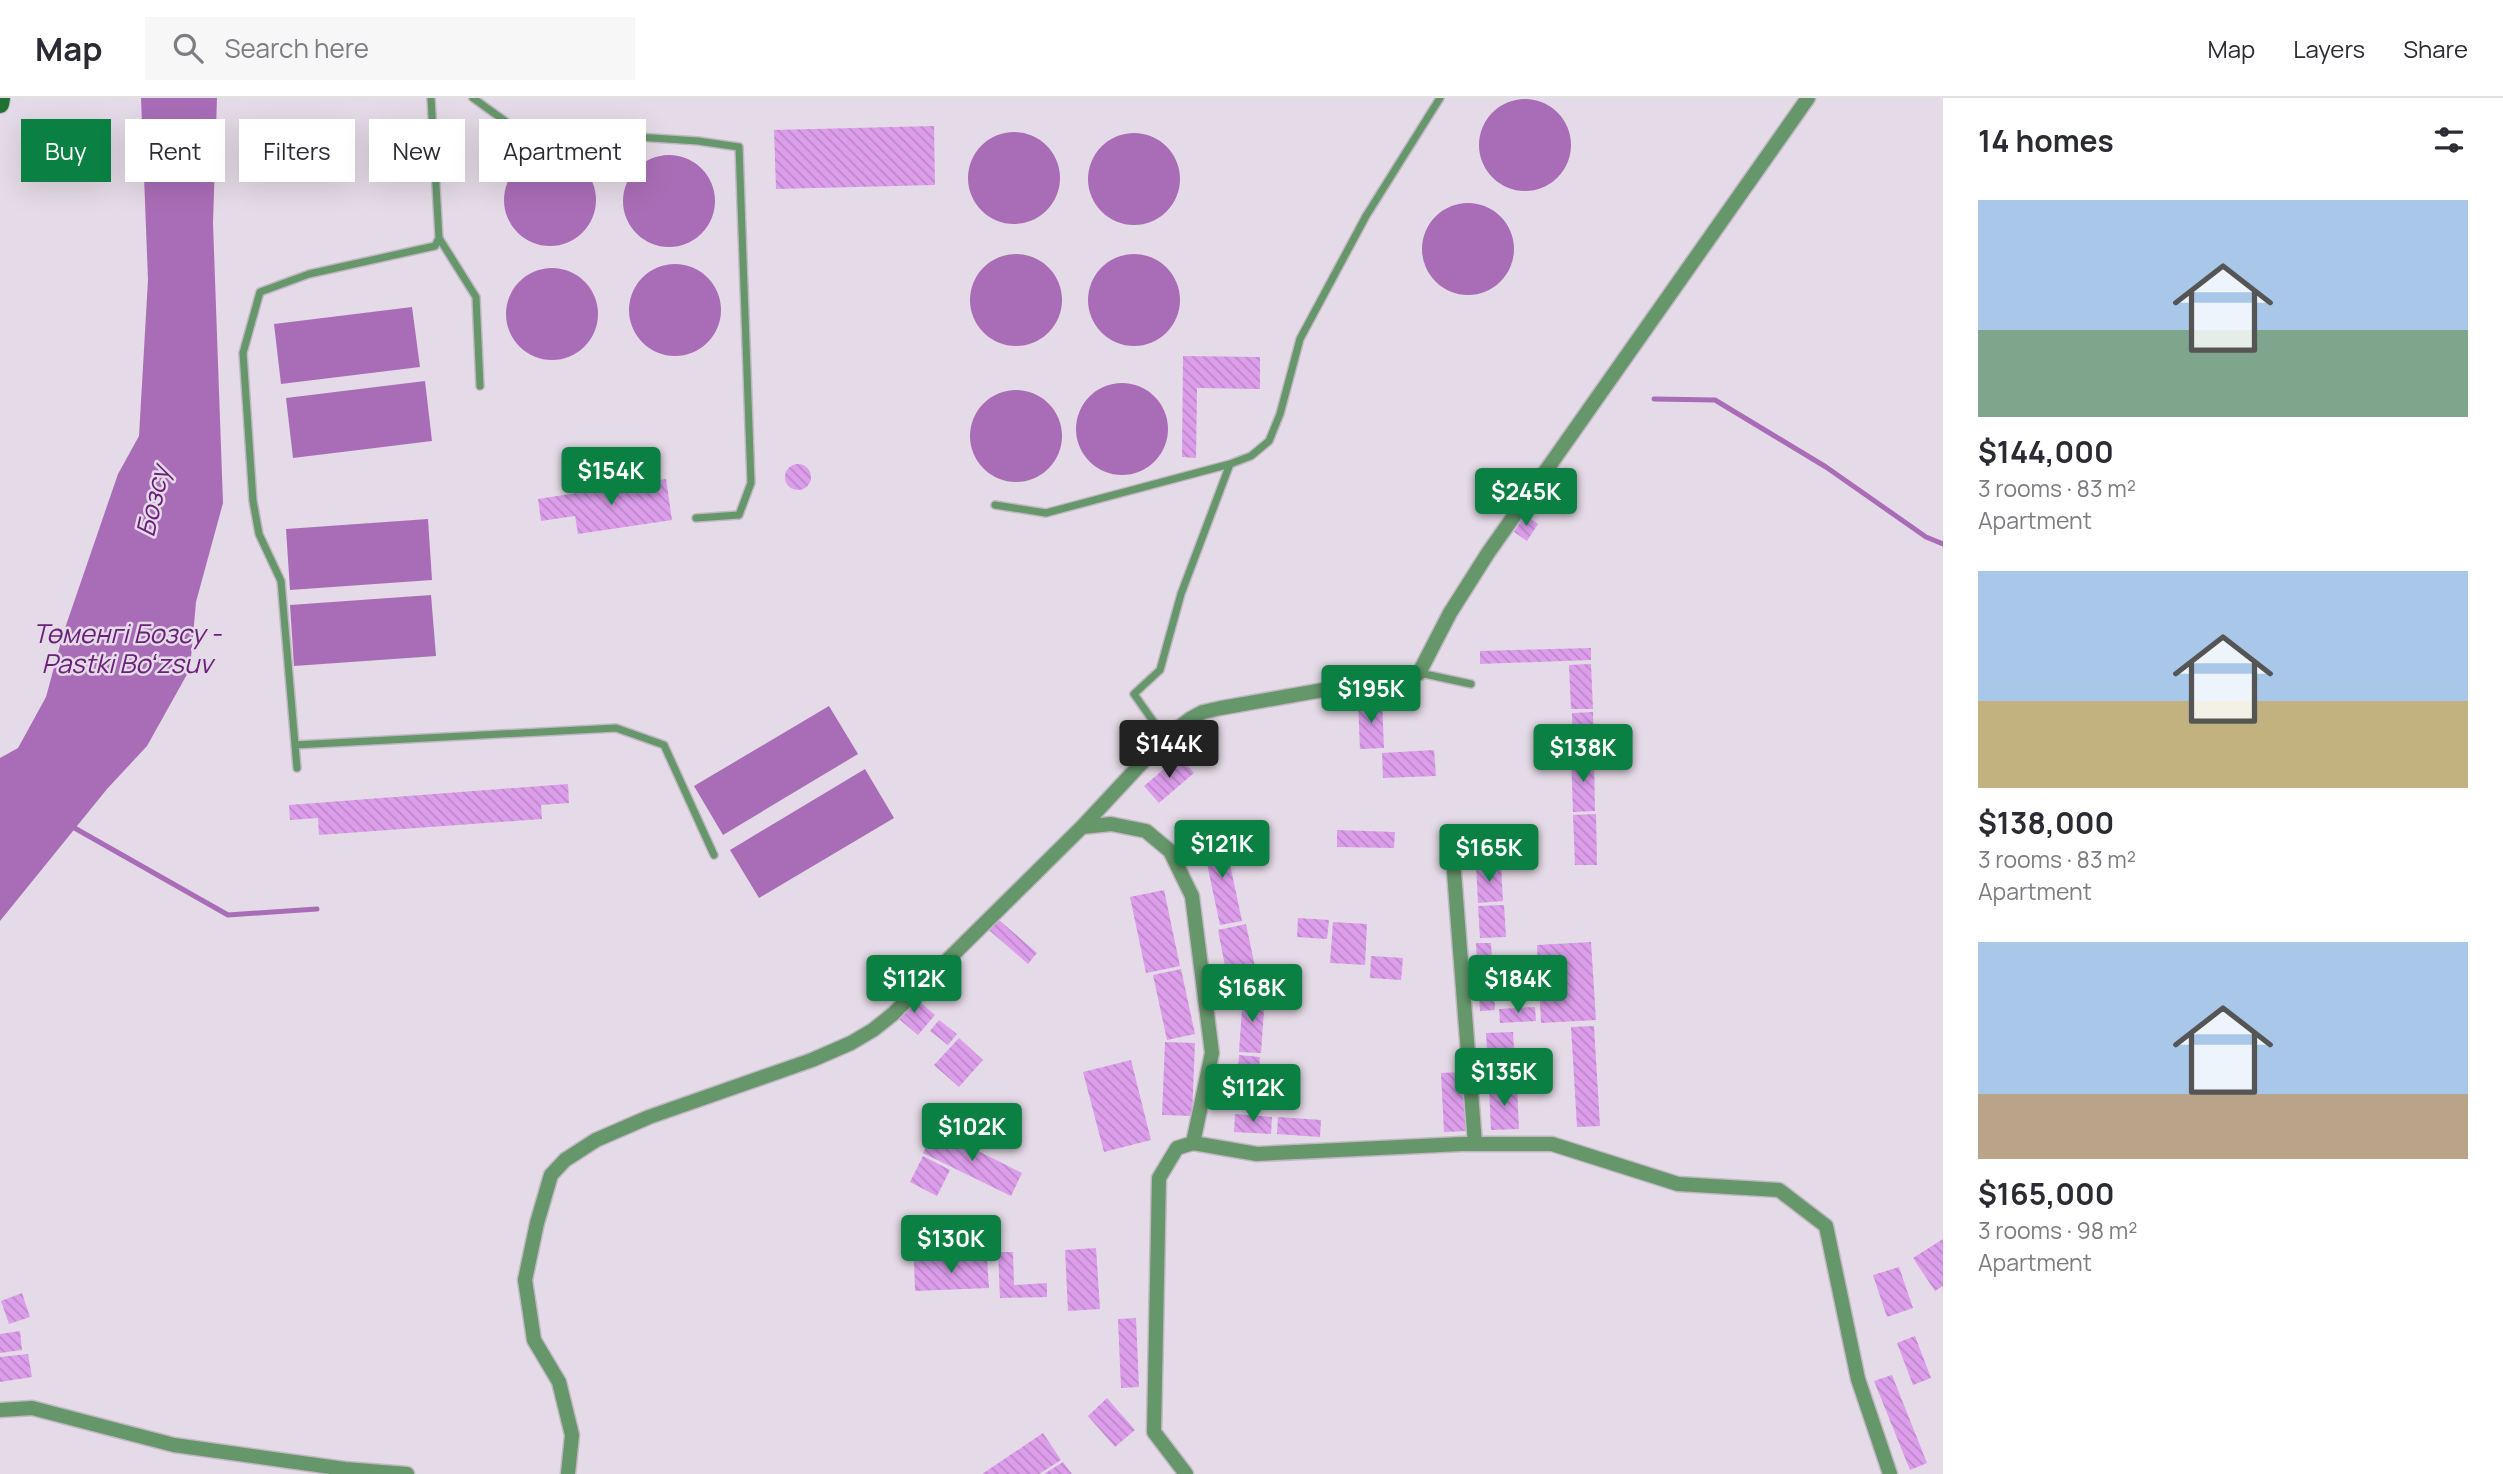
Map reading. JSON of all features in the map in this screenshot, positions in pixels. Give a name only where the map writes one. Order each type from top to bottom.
[{"type":"street","points":[[568,1474],[572,1435],[559,1382],[534,1340],[525,1280],[551,1175],[565,1160],[596,1140],[649,1117],[812,1059],[873,1030],[893,1014],[1082,827],[1166,737],[1190,719],[1203,712],[1419,673],[1450,613],[1488,553],[1808,98]]},
{"type":"street","points":[[1082,827],[1111,824],[1146,831],[1170,851],[1192,896],[1212,1053],[1193,1143]]},
{"type":"street","points":[[1454,872],[1475,1144]]},
{"type":"street","points":[[1186,1474],[1154,1432],[1159,1178],[1177,1149],[1193,1143],[1257,1154],[1475,1144],[1552,1144],[1678,1184],[1779,1190],[1826,1226],[1858,1379],[1890,1474]]},
{"type":"street","points":[[0,1410],[32,1408],[174,1446],[345,1469],[407,1474]]},
{"type":"lane","points":[[431,98],[439,238],[476,298],[480,386]]},
{"type":"lane","points":[[473,98],[516,129],[698,141],[739,147],[751,483],[739,515],[696,518]]},
{"type":"lane","points":[[995,505],[1046,513],[1230,464],[1251,456],[1269,442],[1280,414],[1300,339],[1366,216],[1440,98]]},
{"type":"lane","points":[[297,768],[281,581],[259,534],[253,500],[243,353],[246,341],[260,292],[309,274],[435,246],[439,238]]},
{"type":"lane","points":[[1166,737],[1134,694],[1160,670],[1181,594],[1230,464]]},
{"type":"lane","points":[[1419,673],[1471,684]]},
{"type":"lane","points":[[295,745],[616,728],[664,745],[714,855]]},
{"type":"water","name":"Төменгі Бозсу - Pastki Boʻzsuv","points":[[141,98],[217,98],[216,119],[142,119]]},
{"type":"water","points":[[1525,99],[1542,103],[1557,113],[1567,128],[1571,145],[1567,162],[1557,177],[1542,187],[1525,191],[1508,187],[1493,177],[1483,162],[1479,145],[1483,128],[1493,113],[1508,103]]},
{"type":"water","points":[[1014,132],[1031,136],[1046,146],[1056,161],[1060,178],[1056,195],[1046,210],[1031,220],[1014,224],[997,220],[982,210],[972,195],[968,178],[972,161],[982,146],[997,136]]},
{"type":"water","points":[[1134,133],[1151,137],[1166,147],[1176,162],[1180,179],[1176,196],[1166,211],[1151,221],[1134,225],[1117,221],[1102,211],[1092,196],[1088,179],[1092,162],[1102,147],[1117,137]]},
{"type":"water","points":[[660,156],[678,156],[694,163],[707,176],[714,192],[714,210],[707,226],[694,239],[678,246],[660,246],[644,239],[631,226],[624,210],[624,192],[628,182],[646,182],[646,162]]},
{"type":"water","name":"Төменгі Бозсу - Pastki Boʻzsuv","points":[[144,182],[214,182],[213,223],[223,503],[196,602],[190,669],[147,746],[107,789],[0,921],[0,758],[18,748],[46,697],[63,634],[118,474],[139,436],[148,280]]},
{"type":"water","points":[[508,182],[592,182],[595,191],[595,209],[588,225],[575,238],[559,245],[541,245],[525,238],[512,225],[505,209],[505,191]]},
{"type":"water","points":[[1468,203],[1485,207],[1500,217],[1510,232],[1514,249],[1510,266],[1500,281],[1485,291],[1468,295],[1451,291],[1436,281],[1426,266],[1422,249],[1426,232],[1436,217],[1451,207]]},
{"type":"water","points":[[1016,254],[1033,258],[1048,268],[1058,283],[1062,300],[1058,317],[1048,332],[1033,342],[1016,346],[999,342],[984,332],[974,317],[970,300],[974,283],[984,268],[999,258]]},
{"type":"water","points":[[1134,254],[1151,258],[1166,268],[1176,283],[1180,300],[1176,317],[1166,332],[1151,342],[1134,346],[1117,342],[1102,332],[1092,317],[1088,300],[1092,283],[1102,268],[1117,258]]},
{"type":"water","points":[[675,264],[692,268],[707,278],[717,293],[721,310],[717,327],[707,342],[692,352],[675,356],[658,352],[643,342],[633,327],[629,310],[633,293],[643,278],[658,268]]},
{"type":"water","points":[[552,268],[569,272],[584,282],[594,297],[598,314],[594,331],[584,346],[569,356],[552,360],[535,356],[520,346],[510,331],[506,314],[510,297],[520,282],[535,272]]},
{"type":"water","points":[[412,307],[420,367],[281,384],[274,324]]},
{"type":"water","points":[[425,381],[432,441],[293,458],[286,398]]},
{"type":"water","points":[[1122,383],[1139,387],[1154,397],[1164,412],[1168,429],[1164,446],[1154,461],[1139,471],[1122,475],[1105,471],[1090,461],[1080,446],[1076,429],[1080,412],[1090,397],[1105,387]]},
{"type":"water","points":[[1016,390],[1033,394],[1048,404],[1058,419],[1062,436],[1058,453],[1048,468],[1033,478],[1016,482],[999,478],[984,468],[974,453],[970,436],[974,419],[984,404],[999,394]]},
{"type":"water","points":[[428,519],[432,580],[290,590],[286,529]]},
{"type":"water","points":[[431,595],[436,656],[294,666],[290,605]]},
{"type":"water","points":[[829,706],[858,754],[723,835],[694,786]]},
{"type":"water","points":[[865,769],[894,818],[759,898],[730,850]]},
{"type":"building","points":[[934,126],[935,185],[776,189],[774,130]]},
{"type":"building","points":[[1183,356],[1260,357],[1260,389],[1197,388],[1196,458],[1182,457]]},
{"type":"building","points":[[798,464],[807,468],[811,477],[807,486],[798,490],[789,486],[785,477],[789,468]]},
{"type":"building","points":[[666,479],[672,520],[578,534],[575,516],[541,521],[538,499]]},
{"type":"building","points":[[1525,515],[1538,524],[1527,541],[1514,532]]},
{"type":"building","points":[[1591,648],[1591,660],[1480,664],[1480,651]]},
{"type":"building","points":[[1591,664],[1593,709],[1571,709],[1569,665]]},
{"type":"building","points":[[1382,701],[1384,748],[1360,749],[1358,702]]},
{"type":"building","points":[[1593,712],[1594,753],[1573,754],[1572,713]]},
{"type":"building","points":[[1434,750],[1436,776],[1383,778],[1382,753]]},
{"type":"building","points":[[1179,756],[1194,773],[1159,803],[1144,786]]},
{"type":"building","points":[[1571,757],[1594,757],[1595,811],[1573,812]]},
{"type":"building","points":[[568,784],[569,803],[541,805],[542,819],[319,835],[318,818],[290,820],[289,805]]},
{"type":"building","points":[[1596,814],[1597,865],[1575,865],[1573,815]]},
{"type":"building","points":[[1337,830],[1395,832],[1394,848],[1337,847]]},
{"type":"building","points":[[1224,836],[1242,921],[1220,925],[1202,840]]},
{"type":"building","points":[[1501,865],[1503,901],[1478,903],[1476,866]]},
{"type":"building","points":[[1164,890],[1180,966],[1146,973],[1130,897]]},
{"type":"building","points":[[1504,905],[1506,937],[1480,938],[1478,906]]},
{"type":"building","points":[[992,914],[1037,953],[1028,964],[983,925]]},
{"type":"building","points":[[1298,918],[1329,920],[1327,939],[1297,937]]},
{"type":"building","points":[[1333,922],[1367,924],[1365,965],[1330,963]]},
{"type":"building","points":[[1246,924],[1259,986],[1230,992],[1218,930]]},
{"type":"building","points":[[1591,942],[1596,1020],[1541,1023],[1537,945]]},
{"type":"building","points":[[1476,943],[1491,943],[1495,1010],[1480,1011]]},
{"type":"building","points":[[1371,956],[1403,958],[1401,980],[1370,978]]},
{"type":"building","points":[[1181,969],[1195,1034],[1167,1040],[1153,975]]},
{"type":"building","points":[[910,994],[935,1015],[918,1035],[893,1014]]},
{"type":"building","points":[[1243,995],[1265,996],[1261,1053],[1239,1052]]},
{"type":"building","points":[[1535,1007],[1536,1021],[1500,1023],[1499,1009]]},
{"type":"building","points":[[939,1020],[957,1034],[948,1045],[930,1031]]},
{"type":"building","points":[[1594,1026],[1600,1126],[1577,1127],[1571,1027]]},
{"type":"building","points":[[1513,1032],[1516,1083],[1489,1085],[1486,1033]]},
{"type":"building","points":[[959,1038],[983,1060],[959,1087],[934,1065]]},
{"type":"building","points":[[1165,1042],[1195,1043],[1192,1116],[1162,1115]]},
{"type":"building","points":[[1239,1055],[1260,1057],[1256,1111],[1236,1109]]},
{"type":"building","points":[[1131,1060],[1151,1140],[1104,1152],[1083,1072]]},
{"type":"building","points":[[1463,1072],[1466,1131],[1444,1132],[1441,1073]]},
{"type":"building","points":[[1517,1087],[1519,1129],[1491,1130],[1489,1088]]},
{"type":"building","points":[[1235,1114],[1272,1117],[1271,1134],[1234,1132]]},
{"type":"building","points":[[1278,1117],[1321,1120],[1320,1137],[1277,1134]]},
{"type":"building","points":[[934,1129],[1022,1173],[1011,1196],[923,1153]]},
{"type":"building","points":[[923,1156],[950,1170],[937,1196],[910,1182]]},
{"type":"building","points":[[1943,1239],[1943,1286],[1935,1291],[1913,1258]]},
{"type":"building","points":[[1096,1248],[1100,1309],[1068,1311],[1065,1250]]},
{"type":"building","points":[[998,1252],[1013,1252],[1014,1285],[1047,1283],[1047,1297],[1000,1298]]},
{"type":"building","points":[[987,1258],[989,1288],[915,1291],[914,1261]]},
{"type":"building","points":[[1899,1267],[1913,1308],[1887,1317],[1873,1275]]},
{"type":"building","points":[[22,1293],[30,1317],[9,1324],[1,1301]]},
{"type":"building","points":[[1136,1318],[1139,1387],[1121,1388],[1118,1319]]},
{"type":"building","points":[[20,1331],[22,1350],[0,1353],[0,1334]]},
{"type":"building","points":[[1915,1336],[1931,1378],[1913,1385],[1897,1343]]},
{"type":"building","points":[[28,1354],[32,1377],[0,1382],[0,1357]]},
{"type":"building","points":[[1892,1375],[1927,1463],[1910,1470],[1874,1381]]},
{"type":"building","points":[[1107,1398],[1135,1430],[1115,1447],[1088,1416]]},
{"type":"building","points":[[1043,1433],[1061,1460],[1039,1474],[982,1474]]},
{"type":"building","points":[[1063,1462],[1072,1474],[1044,1474]]},
{"type":"waterway","points":[[1654,399],[1715,400],[1826,467],[1926,537],[1943,544]]},
{"type":"waterway","points":[[71,826],[228,915],[317,909]]},
{"type":"water label","name":"Бозсу","points":[[152,501]]}]
